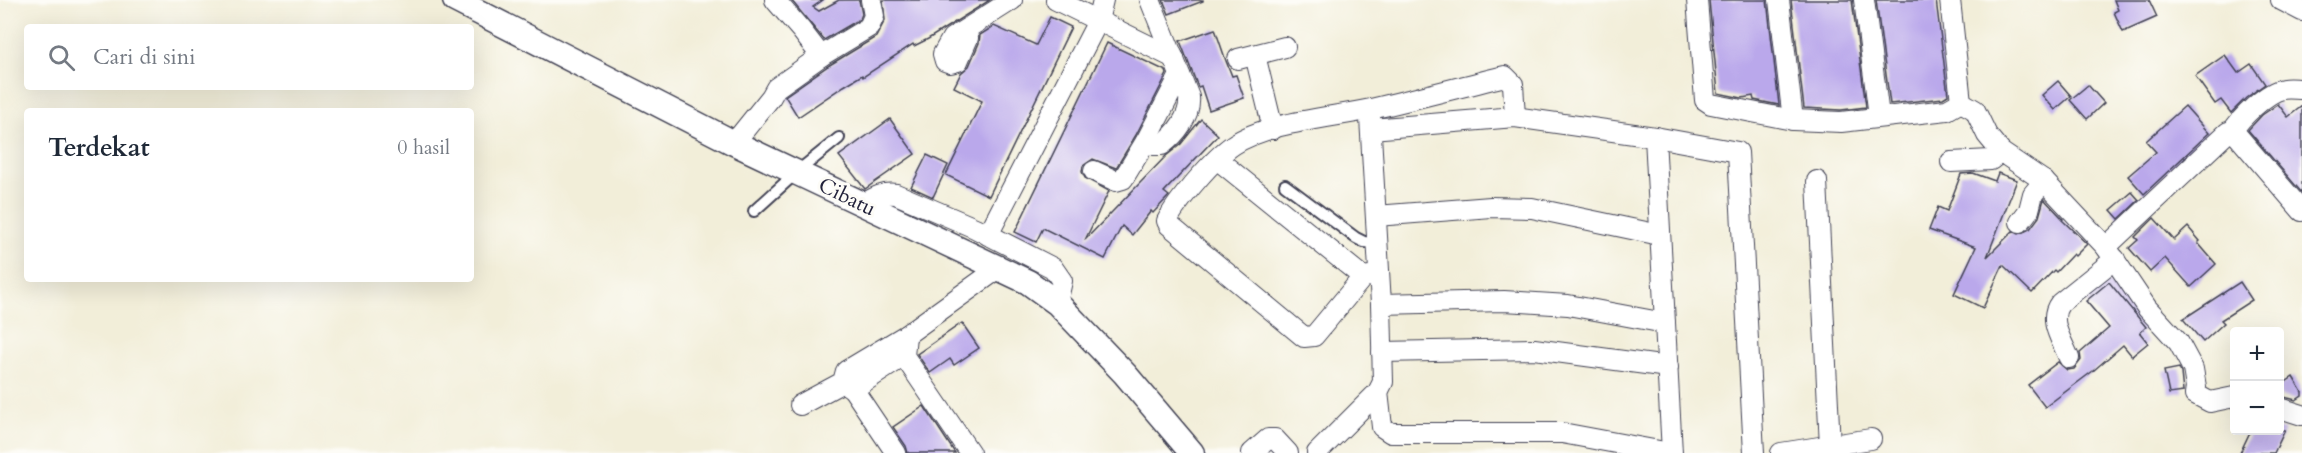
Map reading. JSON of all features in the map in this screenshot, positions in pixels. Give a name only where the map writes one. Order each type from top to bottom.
[{"type":"street","name":"Cibatu","points":[[455,0],[734,143],[1028,282],[1057,303],[1125,374],[1192,453]]},
{"type":"street","points":[[775,0],[821,56]]},
{"type":"street","points":[[734,143],[771,98],[776,88],[821,56],[869,27],[874,16],[871,0]]},
{"type":"street","points":[[967,29],[1012,0]]},
{"type":"street","points":[[1056,0],[1097,10],[1177,66]]},
{"type":"street","points":[[1094,171],[1120,182],[1146,141],[1177,66],[1150,0]]},
{"type":"street","points":[[1696,0],[1705,99],[1711,104],[1793,120],[1841,122],[1947,110],[1961,102]]},
{"type":"street","points":[[1779,0],[1793,120]]},
{"type":"street","points":[[1864,0],[1879,116]]},
{"type":"street","points":[[1950,0],[1961,102]]},
{"type":"street","points":[[2283,1],[2302,11]]},
{"type":"street","points":[[982,231],[1097,10]]},
{"type":"street","points":[[1273,129],[1247,57],[1285,47]]},
{"type":"street","points":[[1371,276],[1314,336],[1304,337],[1167,221],[1207,170],[1232,146],[1253,135],[1273,129],[1370,109],[1504,76],[1513,84],[1515,117]]},
{"type":"street","points":[[2069,358],[2054,320],[2055,310],[2060,303],[2228,132],[2232,132],[2239,121],[2271,94],[2283,89],[2302,89]]},
{"type":"street","points":[[1961,102],[1975,110],[1987,135],[2001,152],[2044,181],[2111,253],[2147,308],[2179,342],[2193,369],[2195,394],[2210,402],[2230,398]]},
{"type":"street","points":[[1317,453],[1378,392],[1383,382],[1381,304],[1371,276],[1377,243],[1370,109]]},
{"type":"street","points":[[1371,129],[1515,117],[1655,137],[1737,152],[1754,453]]},
{"type":"street","points":[[2232,132],[2302,211]]},
{"type":"street","points":[[1378,392],[1382,427],[1391,433],[1562,433],[1671,453],[1655,137]]},
{"type":"street","points":[[1951,162],[1991,160],[2001,152]]},
{"type":"street","points":[[1218,160],[1371,276]]},
{"type":"street","points":[[1817,181],[1830,446]]},
{"type":"street","points":[[2020,222],[2029,210],[2033,194],[2044,181]]},
{"type":"street","points":[[862,205],[877,195],[896,194],[982,231],[1053,268],[1062,281],[1057,303]]},
{"type":"street","points":[[1376,216],[1491,207],[1532,208],[1660,235]]},
{"type":"street","points":[[896,453],[848,385],[846,371],[906,335],[999,268]]},
{"type":"street","points":[[1381,304],[1504,301],[1568,305],[1665,323]]},
{"type":"street","points":[[906,335],[904,356],[970,453]]},
{"type":"street","points":[[1382,352],[1533,349],[1668,368]]},
{"type":"street","points":[[800,405],[848,385],[904,356]]},
{"type":"street","points":[[2284,409],[2302,415]]},
{"type":"street","points":[[1252,453],[1268,439],[1275,439],[1288,453]]},
{"type":"street","points":[[1781,453],[1872,439]]},
{"type":"lane","points":[[754,211],[839,138]]},
{"type":"lane","points":[[1285,185],[1356,238],[1364,242],[1377,243]]},
{"type":"building","points":[[791,0],[823,0],[813,7],[819,11],[839,0],[859,0],[862,14],[860,19],[824,40]]},
{"type":"building","points":[[883,0],[990,0],[928,39],[914,46],[913,44],[863,77],[862,75],[798,117],[785,96],[876,37],[885,20]]},
{"type":"building","points":[[1163,0],[1203,0],[1203,1],[1169,14]]},
{"type":"building","points":[[1709,0],[1767,0],[1779,105],[1754,100],[1753,96],[1742,98],[1718,93]]},
{"type":"building","points":[[1791,0],[1852,0],[1866,107],[1841,110],[1804,108]]},
{"type":"building","points":[[1876,0],[1936,0],[1948,95],[1943,98],[1890,104]]},
{"type":"building","points":[[2114,0],[2149,0],[2157,17],[2123,32],[2114,12],[2118,10]]},
{"type":"building","points":[[1050,17],[1071,27],[989,196],[946,175],[982,101],[954,87],[961,73],[969,66],[980,35],[994,26],[1036,45]]},
{"type":"building","points":[[1215,29],[1232,76],[1236,75],[1244,98],[1209,110],[1201,86],[1198,87],[1180,41]]},
{"type":"building","points":[[1107,43],[1166,71],[1167,74],[1136,135],[1116,168],[1093,159],[1083,166],[1082,172],[1085,178],[1109,191],[1085,240],[1166,156],[1181,144],[1201,119],[1218,135],[1164,192],[1169,196],[1153,213],[1151,211],[1132,235],[1122,226],[1105,259],[1043,228],[1036,242],[1015,232]]},
{"type":"building","points":[[2225,55],[2238,73],[2251,64],[2265,84],[2231,113],[2221,100],[2215,104],[2195,76]]},
{"type":"building","points":[[2058,81],[2071,96],[2055,110],[2042,95]]},
{"type":"building","points":[[2088,85],[2104,103],[2087,119],[2070,100]]},
{"type":"building","points":[[2278,104],[2288,117],[2302,106],[2302,193],[2248,130],[2262,115]]},
{"type":"building","points":[[2185,106],[2209,133],[2144,194],[2128,176],[2156,152],[2146,141]]},
{"type":"building","points":[[890,119],[915,154],[865,189],[839,156]]},
{"type":"building","points":[[927,155],[948,165],[933,197],[911,187]]},
{"type":"building","points":[[1973,173],[1995,181],[1998,173],[2017,180],[1987,257],[2013,231],[2019,234],[2030,229],[2039,217],[2044,199],[2087,244],[2075,256],[2073,254],[2056,272],[2054,270],[2032,293],[2003,265],[1983,308],[1954,294],[1976,247],[1929,230],[1938,207],[1947,211],[1961,174]]},
{"type":"building","points":[[2132,192],[2139,200],[2119,219],[2111,210]]},
{"type":"building","points":[[2154,218],[2174,240],[2188,227],[2216,264],[2191,287],[2165,258],[2150,272],[2129,248],[2138,240],[2135,237]]},
{"type":"building","points":[[2109,282],[2146,327],[2140,333],[2148,343],[2132,356],[2123,345],[2045,407],[2028,385],[2058,362],[2067,370],[2074,369],[2081,360],[2080,353],[2109,328],[2086,301]]},
{"type":"building","points":[[2240,282],[2252,300],[2221,320],[2224,323],[2203,342],[2183,319]]},
{"type":"building","points":[[962,323],[979,348],[954,365],[950,359],[930,373],[917,354]]},
{"type":"building","points":[[2179,368],[2183,392],[2169,394],[2164,371]]},
{"type":"building","points":[[2293,377],[2302,396],[2296,400],[2284,397],[2284,383]]},
{"type":"building","points":[[924,406],[955,453],[908,453],[893,427]]},
{"type":"building","points":[[2249,435],[2283,435],[2274,453],[2240,453]]}]
